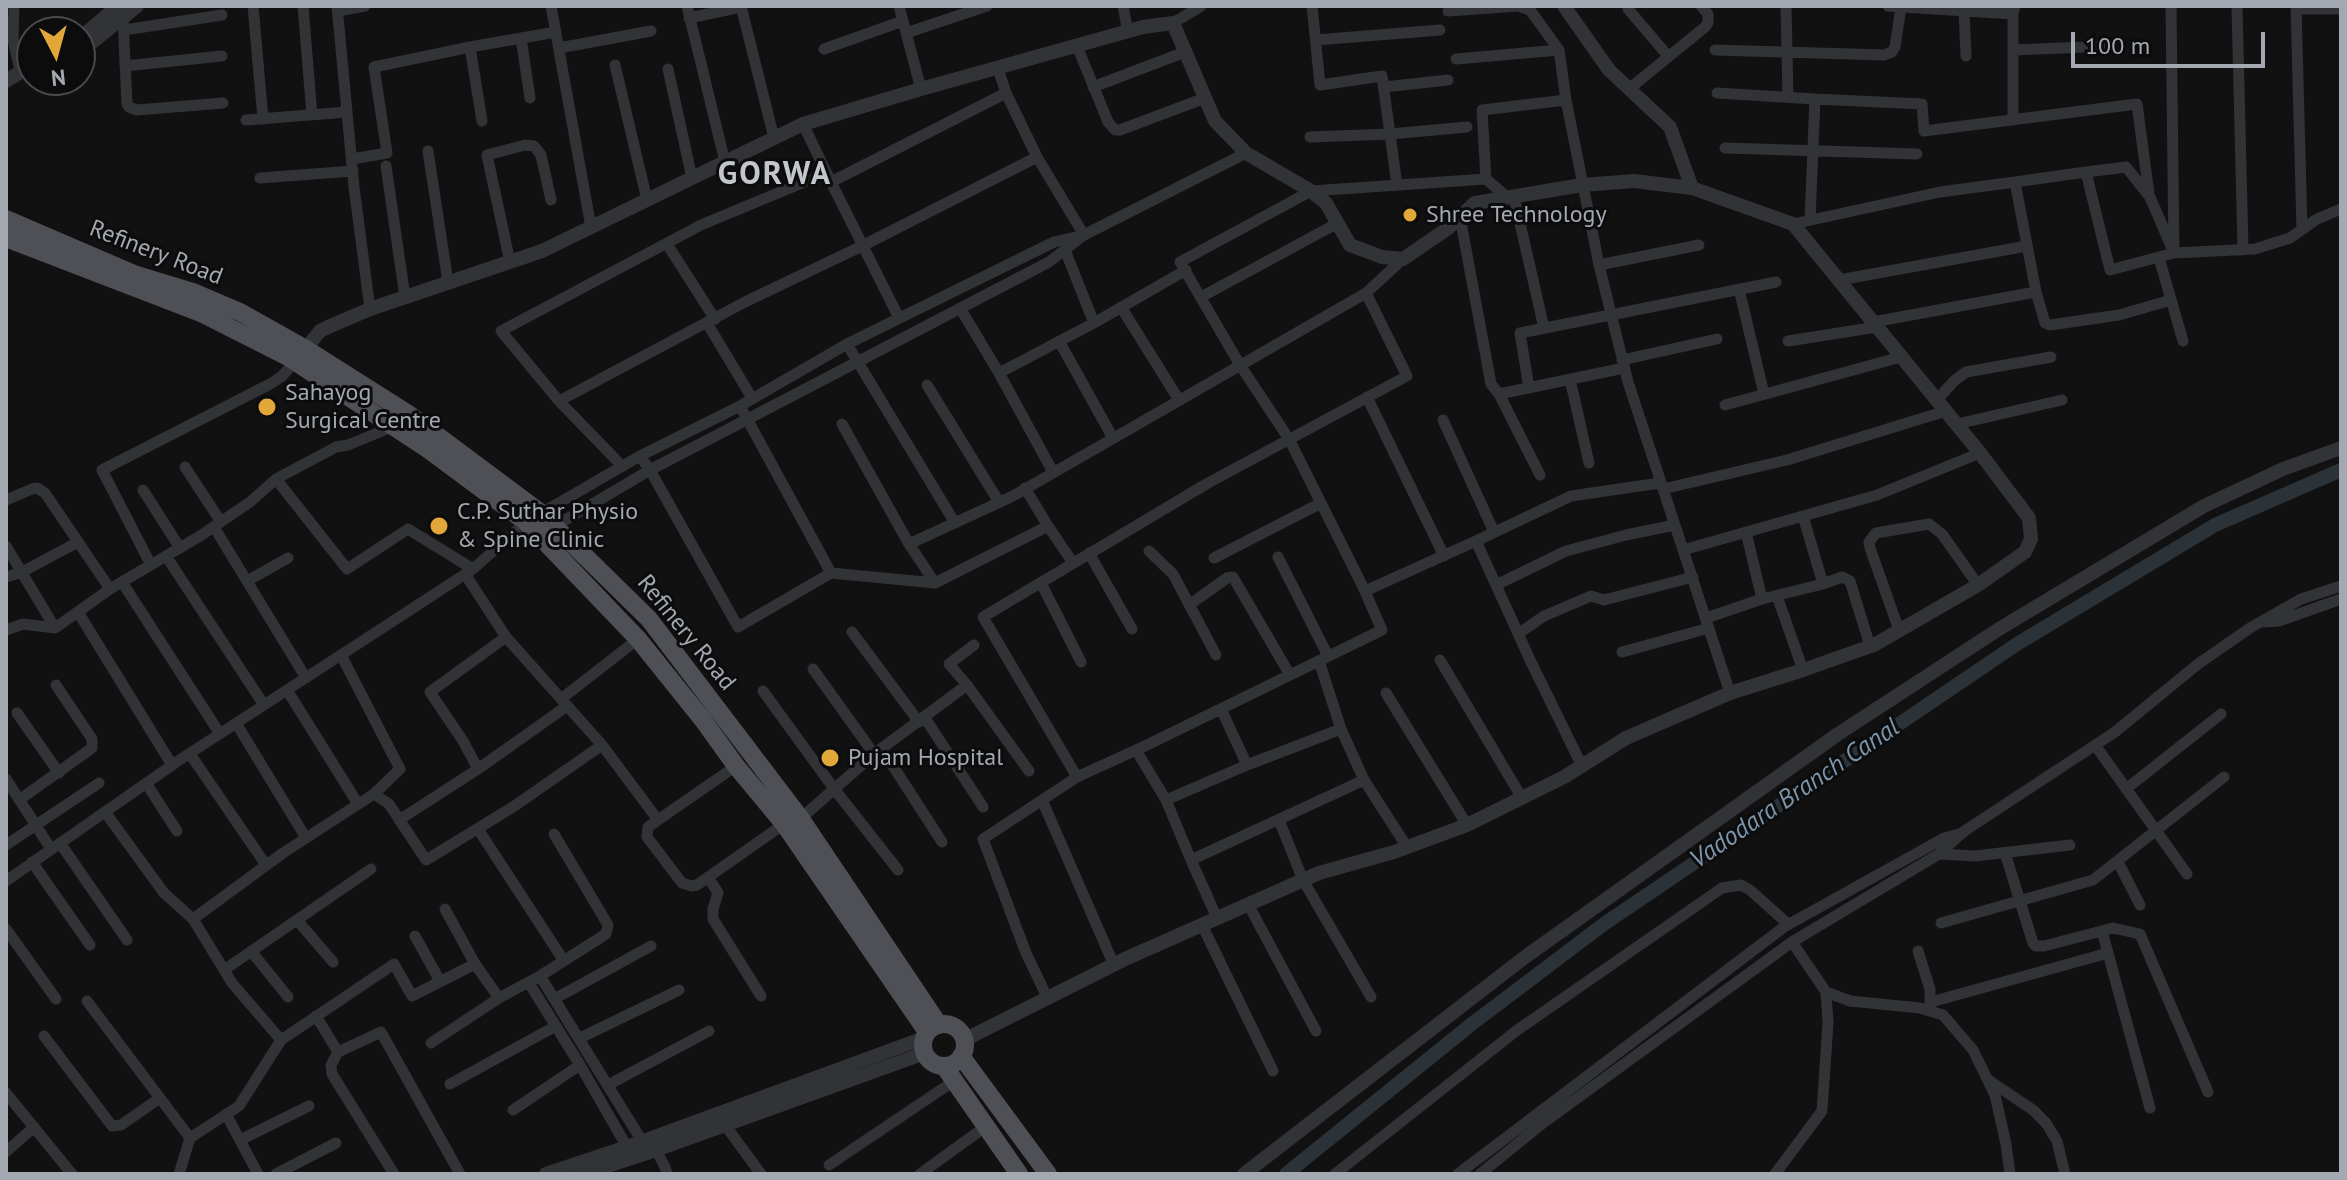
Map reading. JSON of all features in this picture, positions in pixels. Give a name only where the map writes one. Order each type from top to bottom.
[{"type":"main road","name":"Refinery Road","points":[[6,219],[134,274],[223,305],[300,356],[392,427],[540,524],[638,639],[736,766],[791,824]]},
{"type":"main road","name":"Refinery Road","points":[[6,238],[201,313],[300,356],[407,413],[540,524],[649,619],[791,824],[929,1037]]},
{"type":"main road","points":[[1019,1174],[949,1073],[931,1062],[929,1037],[953,1026],[959,1030],[963,1048],[1048,1174]]},
{"type":"main road","points":[[949,1073],[963,1048]]},
{"type":"street","points":[[14,6],[13,39],[16,46]]},
{"type":"street","points":[[96,39],[137,6]]},
{"type":"street","points":[[253,6],[263,119]]},
{"type":"street","points":[[303,6],[312,115]]},
{"type":"street","points":[[365,6],[338,9],[352,165],[370,309]]},
{"type":"street","points":[[551,6],[591,227]]},
{"type":"street","points":[[725,162],[688,12],[741,6],[774,138]]},
{"type":"street","points":[[899,6],[921,89]]},
{"type":"street","points":[[824,49],[987,6]]},
{"type":"street","points":[[1123,6],[1128,32]]},
{"type":"street","points":[[151,565],[102,470],[272,383],[282,376],[320,331],[370,309],[542,251],[803,124],[1128,32],[1173,23],[1201,6]]},
{"type":"street","points":[[1312,6],[1320,85],[1382,76],[1397,185]]},
{"type":"street","points":[[1564,6],[1609,70],[1670,127],[1692,188]]},
{"type":"street","points":[[1629,89],[1708,23],[1708,14],[1701,6]]},
{"type":"street","points":[[1786,6],[1788,97]]},
{"type":"street","points":[[1888,6],[2014,10],[2013,120]]},
{"type":"street","points":[[2171,6],[2174,253]]},
{"type":"street","points":[[2237,6],[2243,250]]},
{"type":"street","points":[[1448,11],[1525,7],[1535,15],[1559,50],[1582,185],[1623,364],[1730,693]]},
{"type":"street","points":[[1715,50],[1884,55],[1895,47],[1901,7]]},
{"type":"street","points":[[2302,229],[2296,8],[2341,9]]},
{"type":"street","points":[[1628,9],[1668,56]]},
{"type":"street","points":[[1964,10],[1966,56]]},
{"type":"street","points":[[96,30],[122,18],[222,15]]},
{"type":"street","points":[[122,18],[127,104],[133,110],[223,103]]},
{"type":"street","points":[[1173,23],[1215,121],[1246,153],[1326,203],[1350,245],[1382,257],[1403,259]]},
{"type":"street","points":[[1316,40],[1440,30]]},
{"type":"street","points":[[559,48],[651,31]]},
{"type":"street","points":[[260,178],[352,165],[387,153],[374,67],[556,32]]},
{"type":"street","points":[[521,38],[530,98]]},
{"type":"street","points":[[1077,46],[1108,122],[1115,130],[1205,98]]},
{"type":"street","points":[[2013,50],[2110,46]]},
{"type":"street","points":[[470,47],[482,121]]},
{"type":"street","points":[[1456,59],[1559,50]]},
{"type":"street","points":[[1093,87],[1185,52]]},
{"type":"street","points":[[125,66],[222,56]]},
{"type":"street","points":[[615,65],[647,200]]},
{"type":"street","points":[[668,69],[692,178]]},
{"type":"street","points":[[998,69],[1006,93],[1037,157],[1084,235]]},
{"type":"street","points":[[1384,87],[1448,80]]},
{"type":"street","points":[[622,466],[559,401],[501,331],[701,225],[829,177],[1006,93]]},
{"type":"street","points":[[1717,93],[1922,104],[1924,131],[2137,104],[2150,197],[2174,253]]},
{"type":"street","points":[[1810,220],[1815,99]]},
{"type":"street","points":[[1486,179],[1482,110],[1566,100]]},
{"type":"street","points":[[246,120],[347,112]]},
{"type":"street","points":[[803,124],[899,318]]},
{"type":"street","points":[[1310,137],[1467,127]]},
{"type":"street","points":[[510,262],[487,155],[525,145],[534,146],[541,155],[551,200]]},
{"type":"street","points":[[1725,148],[1917,154]]},
{"type":"street","points":[[428,151],[448,282]]},
{"type":"street","points":[[540,524],[748,420],[1049,262],[1084,235],[1246,153]]},
{"type":"street","points":[[559,401],[1037,157]]},
{"type":"street","points":[[386,166],[405,297]]},
{"type":"street","points":[[1793,224],[1940,192],[2126,167],[2150,197]]},
{"type":"street","points":[[2086,172],[2110,270],[2174,253],[2255,249],[2290,238],[2317,219],[2341,209]]},
{"type":"street","points":[[1544,328],[1511,197],[1486,179],[1311,191],[1180,262],[1240,365],[1289,439],[1365,591],[1571,496],[1661,486],[1787,460],[1941,406],[1954,381],[1966,372],[2051,357]]},
{"type":"street","points":[[909,544],[1025,488],[1366,293],[1403,259],[1447,229],[1475,203],[1582,185],[1634,181],[1692,188],[1793,224],[1957,424],[2029,518],[2031,539],[2025,552],[1978,585],[1870,646],[1730,693],[1626,738],[1582,766],[1467,825],[1407,847],[1319,873],[1248,904],[1114,965],[963,1048]]},
{"type":"street","points":[[2015,182],[2045,323],[2050,325],[2119,315],[2171,300]]},
{"type":"street","points":[[1460,217],[1491,384],[1540,475]]},
{"type":"street","points":[[1201,297],[1336,224]]},
{"type":"street","points":[[6,881],[172,765],[469,572],[622,466],[740,406],[847,344],[899,318],[1054,242],[1084,235]]},
{"type":"street","points":[[667,244],[752,398]]},
{"type":"street","points":[[1599,265],[1699,245]]},
{"type":"street","points":[[1839,280],[2027,246]]},
{"type":"street","points":[[1065,250],[1094,323]]},
{"type":"street","points":[[2159,258],[2183,341]]},
{"type":"street","points":[[999,373],[1186,270]]},
{"type":"street","points":[[1529,388],[1520,333],[1776,282]]},
{"type":"street","points":[[1739,289],[1764,394]]},
{"type":"street","points":[[1788,341],[2036,292]]},
{"type":"street","points":[[1077,777],[983,617],[1208,483],[1407,376],[1366,293]]},
{"type":"street","points":[[1121,307],[1179,400]]},
{"type":"street","points":[[960,308],[1053,472]]},
{"type":"street","points":[[1499,394],[1570,379],[1717,339]]},
{"type":"street","points":[[1059,341],[1113,438]]},
{"type":"street","points":[[847,344],[955,523]]},
{"type":"street","points":[[1725,405],[1901,357]]},
{"type":"street","points":[[1570,379],[1589,463]]},
{"type":"street","points":[[927,385],[999,502]]},
{"type":"street","points":[[1367,397],[1444,556]]},
{"type":"street","points":[[1957,424],[2062,400]]},
{"type":"street","points":[[740,406],[831,573]]},
{"type":"street","points":[[6,630],[23,624],[55,628],[110,589],[218,524],[276,479],[336,447],[392,427],[407,413]]},
{"type":"street","points":[[1443,420],[1494,532]]},
{"type":"street","points":[[842,424],[909,544],[935,583]]},
{"type":"street","points":[[1244,1174],[1525,957],[1838,734],[1999,629],[2204,506],[2283,469],[2341,448]]},
{"type":"street","points":[[1683,550],[1877,495],[1980,453]]},
{"type":"street","points":[[640,456],[738,627],[831,573],[935,583],[1048,526]]},
{"type":"street","points":[[185,467],[247,581],[306,678]]},
{"type":"street","points":[[276,479],[347,569],[408,529],[469,572],[506,637],[602,745],[658,820]]},
{"type":"street","points":[[1025,488],[1073,563]]},
{"type":"street","points":[[6,500],[32,489],[41,489],[110,589]]},
{"type":"street","points":[[143,490],[180,548]]},
{"type":"street","points":[[1214,558],[1321,503]]},
{"type":"street","points":[[1803,516],[1823,584]]},
{"type":"street","points":[[1899,630],[1870,548],[1869,542],[1876,533],[1929,524],[1942,534],[1978,585]]},
{"type":"street","points":[[1496,585],[1566,551],[1675,525]]},
{"type":"street","points":[[1746,532],[1762,599]]},
{"type":"street","points":[[1476,541],[1582,766]]},
{"type":"street","points":[[6,577],[22,572],[78,542]]},
{"type":"street","points":[[6,546],[55,628]]},
{"type":"street","points":[[1149,551],[1170,570],[1216,655]]},
{"type":"street","points":[[1089,553],[1132,629]]},
{"type":"street","points":[[166,556],[264,705]]},
{"type":"street","points":[[1278,557],[1324,658],[1341,729],[1364,780],[1407,847]]},
{"type":"street","points":[[247,581],[288,558]]},
{"type":"street","points":[[1189,605],[1233,577],[1290,675]]},
{"type":"street","points":[[1518,634],[1544,616],[1591,596],[1604,600],[1693,577]]},
{"type":"street","points":[[1622,652],[1708,623],[1762,599],[1842,577],[1847,578],[1870,646]]},
{"type":"street","points":[[122,582],[220,734]]},
{"type":"street","points":[[1041,583],[1081,662]]},
{"type":"street","points":[[1048,999],[1026,953],[983,839],[1077,777],[1382,630],[1361,583]]},
{"type":"street","points":[[1480,1174],[1543,1123],[1792,942],[1939,854],[1963,832],[2115,732],[2198,664],[2260,622],[2301,599],[2341,586]]},
{"type":"street","points":[[1777,596],[1803,670]]},
{"type":"street","points":[[2260,622],[2279,621],[2341,599]]},
{"type":"street","points":[[78,612],[172,765]]},
{"type":"street","points":[[852,632],[922,720],[983,807]]},
{"type":"street","points":[[478,769],[430,692],[506,637]]},
{"type":"street","points":[[399,820],[478,769],[564,703],[638,639]]},
{"type":"street","points":[[974,645],[949,664],[1029,771]]},
{"type":"street","points":[[193,919],[266,865],[374,794],[400,769],[341,655]]},
{"type":"street","points":[[1440,660],[1522,798]]},
{"type":"street","points":[[813,669],[878,752],[942,842]]},
{"type":"street","points":[[19,800],[90,752],[93,744],[56,685]]},
{"type":"street","points":[[736,766],[648,827],[647,837],[682,883],[697,885],[791,824],[878,752],[967,685]]},
{"type":"street","points":[[287,690],[358,804]]},
{"type":"street","points":[[763,691],[898,870]]},
{"type":"street","points":[[1386,693],[1467,825]]},
{"type":"street","points":[[1221,709],[1247,765]]},
{"type":"street","points":[[17,713],[59,773]]},
{"type":"street","points":[[2126,789],[2221,714]]},
{"type":"street","points":[[236,723],[306,838]]},
{"type":"street","points":[[1166,800],[1341,729]]},
{"type":"street","points":[[374,794],[389,804],[426,860],[513,807],[602,745]]},
{"type":"street","points":[[2095,745],[2187,874]]},
{"type":"street","points":[[1136,750],[1166,800],[1217,918]]},
{"type":"street","points":[[190,754],[266,865]]},
{"type":"street","points":[[1941,923],[2085,884],[2100,876],[2224,777]]},
{"type":"street","points":[[1191,860],[1364,780]]},
{"type":"street","points":[[6,845],[99,783]]},
{"type":"street","points":[[146,783],[177,831]]},
{"type":"street","points":[[8,785],[35,825],[56,846],[127,940]]},
{"type":"street","points":[[1042,800],[1114,965]]},
{"type":"street","points":[[105,812],[164,893],[193,919],[232,983],[281,1040]]},
{"type":"street","points":[[1279,820],[1303,880],[1371,997]]},
{"type":"street","points":[[478,829],[564,961]]},
{"type":"street","points":[[1458,1174],[1788,924],[1944,838],[1963,832]]},
{"type":"street","points":[[431,1043],[606,934],[608,925],[554,834]]},
{"type":"street","points":[[1939,854],[1964,857],[2070,845]]},
{"type":"street","points":[[2005,853],[2036,946],[2117,928],[2137,932],[2143,938],[2208,1092]]},
{"type":"street","points":[[32,862],[90,945]]},
{"type":"street","points":[[2118,862],[2140,905]]},
{"type":"street","points":[[224,970],[371,869]]},
{"type":"street","points":[[708,877],[718,893],[713,919],[761,996]]},
{"type":"street","points":[[1335,1174],[1516,1031],[1722,888],[1741,885],[1788,924]]},
{"type":"street","points":[[1248,904],[1316,1031]]},
{"type":"street","points":[[445,909],[475,964],[499,998]]},
{"type":"street","points":[[297,920],[333,962]]},
{"type":"street","points":[[1202,925],[1273,1071]]},
{"type":"street","points":[[6,929],[56,999]]},
{"type":"street","points":[[2102,931],[2150,1108]]},
{"type":"street","points":[[415,936],[440,981]]},
{"type":"street","points":[[1775,1174],[1822,1111],[1828,1023],[1826,992],[1792,942]]},
{"type":"street","points":[[556,998],[651,946]]},
{"type":"street","points":[[251,951],[288,997]]},
{"type":"street","points":[[1918,951],[1928,980],[1930,1006]]},
{"type":"street","points":[[1826,992],[1850,1001],[1920,1008],[2108,953]]},
{"type":"street","points":[[179,1174],[190,1138],[239,1106],[281,1040],[394,964],[412,996],[475,964]]},
{"type":"street","points":[[540,976],[608,1085],[650,1143],[667,1174]]},
{"type":"street","points":[[529,983],[627,1147]]},
{"type":"street","points":[[580,1038],[679,990]]},
{"type":"street","points":[[87,1001],[190,1138]]},
{"type":"street","points":[[1930,1006],[1943,1015],[1973,1050],[1995,1095],[2010,1174]]},
{"type":"street","points":[[316,1016],[338,1052]]},
{"type":"street","points":[[450,1084],[556,1026]]},
{"type":"street","points":[[608,1085],[709,1031]]},
{"type":"street","points":[[394,1174],[332,1074],[331,1065],[338,1052],[381,1032],[460,1174]]},
{"type":"street","points":[[44,1036],[112,1126],[121,1125],[160,1098]]},
{"type":"street","points":[[546,1174],[627,1147],[725,1125],[929,1037]]},
{"type":"street","points":[[583,1174],[650,1143],[929,1037]]},
{"type":"street","points":[[513,1110],[580,1065]]},
{"type":"street","points":[[829,1165],[949,1073]]},
{"type":"street","points":[[1987,1079],[2033,1110],[2046,1123],[2057,1141],[2065,1174]]},
{"type":"street","points":[[6,1093],[72,1174]]},
{"type":"street","points":[[240,1140],[309,1106]]},
{"type":"street","points":[[226,1114],[258,1174]]},
{"type":"street","points":[[725,1125],[761,1174]]},
{"type":"street","points":[[6,1152],[34,1127]]},
{"type":"street","points":[[920,1174],[985,1127]]},
{"type":"street","points":[[276,1174],[336,1143]]},
{"type":"waterway","name":"Vadodara Branch Canal","points":[[1286,1174],[1473,1023],[1604,924],[2017,644],[2215,525],[2341,470]]},
{"type":"place","name":"Shree Technology","points":[[1410,215]]},
{"type":"place","name":"Sahayog Surgical Centre","points":[[267,407]]},
{"type":"place","name":"C.P. Suthar Physio & Spine Clinic","points":[[439,526]]},
{"type":"place","name":"Pujam Hospital","points":[[830,758]]},
{"type":"district","name":"GORWA","points":[[775,175]]}]
